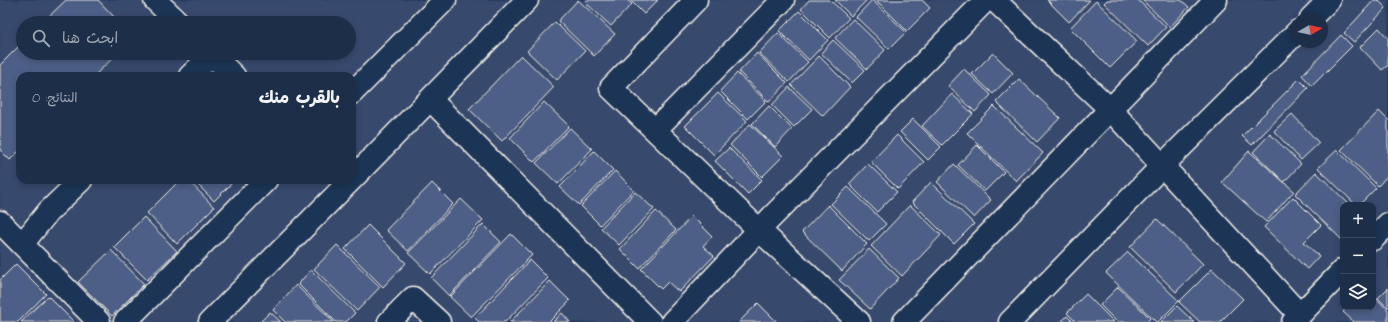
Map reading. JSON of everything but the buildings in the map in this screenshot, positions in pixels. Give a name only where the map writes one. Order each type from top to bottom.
[{"type":"street","points":[[155,0],[172,16]]},
{"type":"street","points":[[356,89],[445,0]]},
{"type":"street","points":[[356,176],[527,0]]},
{"type":"street","points":[[696,0],[611,88],[759,230],[859,322]]},
{"type":"street","points":[[655,130],[783,0]]},
{"type":"street","points":[[672,322],[759,230],[986,0]]},
{"type":"street","points":[[994,0],[1110,109],[1163,165],[1296,318],[1340,273]]},
{"type":"street","points":[[904,322],[1216,0]]},
{"type":"street","points":[[1317,12],[1329,0]]},
{"type":"street","points":[[1010,322],[1163,165],[1292,37]]},
{"type":"street","points":[[194,72],[205,60]]},
{"type":"street","points":[[217,60],[230,72]]},
{"type":"street","points":[[431,100],[650,322]]},
{"type":"street","points":[[23,243],[48,212],[77,184]]},
{"type":"street","points":[[124,322],[262,184]]},
{"type":"street","points":[[210,322],[348,184]]},
{"type":"street","points":[[0,222],[23,243],[100,322]]},
{"type":"street","points":[[1375,238],[1388,224]]},
{"type":"street","points":[[389,322],[413,298],[439,322]]},
{"type":"shaded area","points":[[0,0],[1388,0],[1388,322],[0,322]]}]
